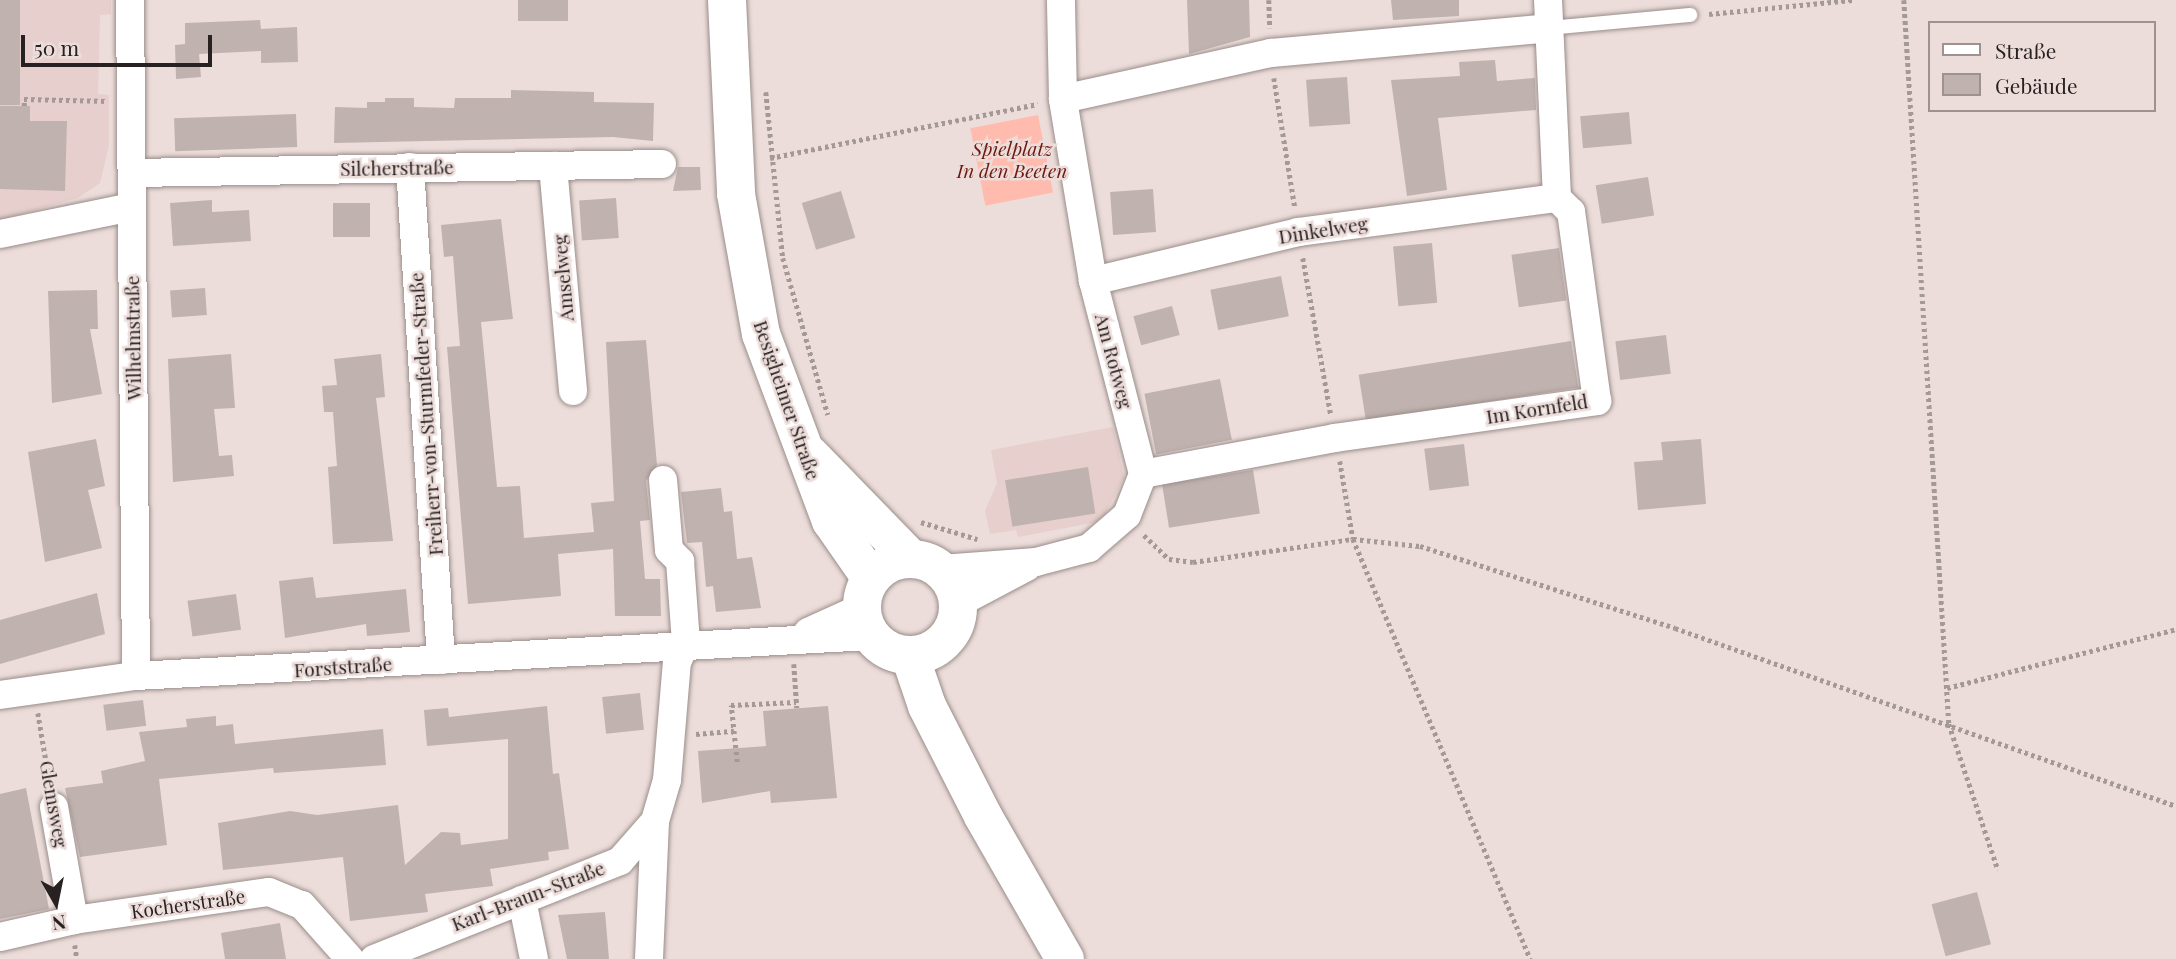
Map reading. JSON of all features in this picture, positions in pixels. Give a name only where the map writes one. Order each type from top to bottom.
[{"type":"main road","name":"Besigheimer Straße","points":[[727,0],[736,194],[761,334],[831,521],[888,650],[925,651]]},
{"type":"main road","points":[[806,452],[925,563],[959,604],[954,627],[925,651],[951,754],[1065,959]]},
{"type":"main road","points":[[867,607],[888,563],[925,563]]},
{"type":"street","name":"Wilhelmstraße","points":[[130,0],[136,676]]},
{"type":"street","name":"Am Rotweg","points":[[1061,0],[1063,99],[1093,281],[1143,474]]},
{"type":"street","name":"Im Kornfeld","points":[[1143,474],[1335,438],[1597,401],[1572,212],[1557,198],[1548,0]]},
{"type":"street","points":[[1063,99],[1271,53],[1549,28]]},
{"type":"street","name":"Silcherstraße","points":[[132,173],[662,164]]},
{"type":"street","name":"Amselweg","points":[[553,166],[573,391]]},
{"type":"street","name":"Freiherr-von-Sturmfeder-Straße","points":[[410,167],[441,660]]},
{"type":"street","name":"Dinkelweg","points":[[1093,281],[1298,232],[1557,198]]},
{"type":"street","points":[[0,234],[131,207]]},
{"type":"street","points":[[959,604],[1036,562],[1089,548],[1127,515],[1143,474]]},
{"type":"street","points":[[663,480],[669,550],[680,561],[686,643]]},
{"type":"street","points":[[925,563],[1036,562]]},
{"type":"street","name":"Forststraße","points":[[0,695],[34,688],[136,676],[793,639],[867,607]]},
{"type":"street","name":"Karl-Braun-Straße","points":[[374,959],[620,861],[655,821],[667,780],[677,662],[686,643]]},
{"type":"street","name":"Glemsweg","points":[[54,807],[74,920]]},
{"type":"street","points":[[649,959],[655,821]]},
{"type":"street","name":"Kocherstraße","points":[[0,937],[74,920],[270,892],[302,905],[351,959]]},
{"type":"street","points":[[522,900],[534,959]]},
{"type":"lane","points":[[1549,28],[1690,15]]},
{"type":"path","points":[[1269,0],[1271,53],[1298,232],[1353,539],[1530,959]]},
{"type":"path","points":[[1690,15],[1852,0]]},
{"type":"path","points":[[1904,0],[1949,724],[1997,870]]},
{"type":"path","points":[[765,85],[783,258],[830,419]]},
{"type":"path","points":[[24,106],[24,99],[130,102]]},
{"type":"path","points":[[736,194],[771,156],[1063,99]]},
{"type":"path","points":[[1127,515],[1169,559],[1193,562],[1353,539],[1420,546],[1949,724],[2176,806]]},
{"type":"path","points":[[911,519],[985,541]]},
{"type":"path","points":[[1947,688],[2176,629]]},
{"type":"path","points":[[793,639],[797,708]]},
{"type":"path","name":"Glemsweg","points":[[34,688],[54,807]]},
{"type":"path","points":[[737,762],[731,705],[796,702]]},
{"type":"path","points":[[671,736],[734,731]]},
{"type":"shaded area","points":[[0,0],[111,0],[111,14],[100,15],[98,94],[109,95],[109,145],[100,183],[78,198],[0,220]]},
{"type":"shaded area","points":[[1113,427],[1124,477],[1102,521],[1018,537],[1016,530],[990,534],[985,511],[997,483],[991,450]]},
{"type":"green space","name":"Spielplatz In den Beeten","points":[[1038,115],[1053,193],[985,206],[970,128]]},
{"type":"building","points":[[0,0],[20,0],[20,105],[0,105]]},
{"type":"building","points":[[518,0],[568,0],[568,21],[518,21]]},
{"type":"building","points":[[1187,0],[1249,0],[1250,37],[1189,54]]},
{"type":"building","points":[[1391,0],[1459,0],[1459,16],[1393,20]]},
{"type":"building","points":[[260,20],[261,29],[297,27],[298,62],[261,63],[261,51],[199,54],[201,77],[176,79],[175,45],[185,44],[185,23]]},
{"type":"building","points":[[1495,60],[1497,81],[1535,78],[1536,110],[1438,118],[1447,190],[1407,196],[1391,80],[1460,76],[1459,62]]},
{"type":"building","points":[[1347,77],[1350,124],[1309,127],[1306,80]]},
{"type":"building","points":[[511,90],[594,92],[594,102],[654,103],[653,141],[613,137],[334,143],[335,107],[367,108],[367,102],[385,102],[385,98],[414,98],[414,107],[454,108],[455,98],[511,98]]},
{"type":"building","points":[[0,106],[30,106],[30,121],[67,121],[65,191],[0,189]]},
{"type":"building","points":[[1629,112],[1632,144],[1583,148],[1580,116]]},
{"type":"building","points":[[296,114],[297,147],[175,151],[174,118]]},
{"type":"building","points":[[678,167],[700,167],[701,190],[673,191]]},
{"type":"building","points":[[1648,177],[1654,216],[1602,224],[1596,185]]},
{"type":"building","points":[[1153,189],[1156,232],[1113,235],[1110,192]]},
{"type":"building","points":[[841,191],[855,238],[816,250],[802,203]]},
{"type":"building","points":[[616,198],[619,238],[582,240],[579,201]]},
{"type":"building","points":[[212,200],[212,212],[249,210],[251,241],[173,246],[170,203]]},
{"type":"building","points":[[333,203],[370,203],[370,237],[333,237]]},
{"type":"building","points":[[501,219],[513,319],[481,322],[497,487],[520,486],[524,538],[594,532],[591,503],[614,501],[606,342],[646,340],[657,465],[646,481],[650,520],[640,521],[645,579],[660,579],[661,616],[615,616],[613,549],[558,554],[561,596],[468,604],[447,347],[460,346],[453,256],[444,257],[441,225]]},
{"type":"building","points":[[1432,243],[1437,303],[1398,306],[1393,246]]},
{"type":"building","points":[[1559,248],[1566,300],[1519,307],[1511,255]]},
{"type":"building","points":[[1281,276],[1289,316],[1218,330],[1210,290]]},
{"type":"building","points":[[205,288],[207,315],[172,317],[170,290]]},
{"type":"building","points":[[97,290],[98,329],[90,329],[102,394],[52,403],[48,291]]},
{"type":"building","points":[[1172,306],[1180,335],[1141,345],[1133,316]]},
{"type":"building","points":[[1666,335],[1671,374],[1620,380],[1615,341]]},
{"type":"building","points":[[1571,341],[1578,387],[1366,421],[1359,375]]},
{"type":"building","points":[[231,354],[235,408],[214,409],[219,456],[232,455],[234,476],[173,482],[168,359]]},
{"type":"building","points":[[381,354],[385,397],[376,398],[393,541],[333,544],[328,467],[337,466],[333,412],[324,412],[322,386],[337,385],[334,359]]},
{"type":"building","points":[[1220,379],[1232,440],[1156,455],[1144,394]]},
{"type":"building","points":[[96,439],[105,486],[88,490],[102,548],[45,562],[28,452]]},
{"type":"building","points":[[1701,439],[1706,504],[1638,510],[1634,462],[1663,460],[1661,442]]},
{"type":"building","points":[[1464,444],[1469,486],[1429,491],[1424,449]]},
{"type":"building","points":[[1088,467],[1095,513],[1012,527],[1005,480]]},
{"type":"building","points":[[1253,470],[1260,513],[1169,528],[1162,484]]},
{"type":"building","points":[[721,488],[724,512],[732,511],[737,559],[752,557],[761,608],[716,612],[713,586],[706,587],[702,542],[687,543],[681,492]]},
{"type":"building","points":[[313,577],[316,598],[406,589],[410,632],[367,636],[366,624],[285,638],[279,581]]},
{"type":"building","points":[[97,593],[105,634],[0,664],[0,620]]},
{"type":"building","points":[[236,594],[241,630],[192,636],[187,601]]},
{"type":"building","points":[[640,693],[644,730],[606,734],[602,697]]},
{"type":"building","points":[[143,700],[146,726],[106,731],[103,705]]},
{"type":"building","points":[[547,706],[553,774],[559,773],[569,849],[548,852],[549,860],[490,869],[493,886],[425,894],[428,912],[350,921],[343,857],[223,870],[218,823],[290,811],[317,815],[398,805],[405,865],[441,832],[460,833],[461,845],[508,839],[508,739],[427,746],[424,710],[448,708],[449,717]]},
{"type":"building","points":[[828,706],[837,798],[771,803],[770,791],[702,803],[698,751],[766,746],[763,711]]},
{"type":"building","points":[[216,716],[216,726],[233,724],[235,744],[383,729],[386,765],[274,773],[273,768],[159,779],[167,845],[80,857],[65,788],[103,783],[101,771],[145,761],[139,732],[187,727],[186,719]]},
{"type":"building","points":[[26,788],[49,909],[0,919],[0,794]]},
{"type":"building","points":[[1977,892],[1991,944],[1946,956],[1932,904]]},
{"type":"building","points":[[605,912],[609,959],[567,959],[558,915]]},
{"type":"building","points":[[280,923],[286,959],[225,959],[221,933]]}]
